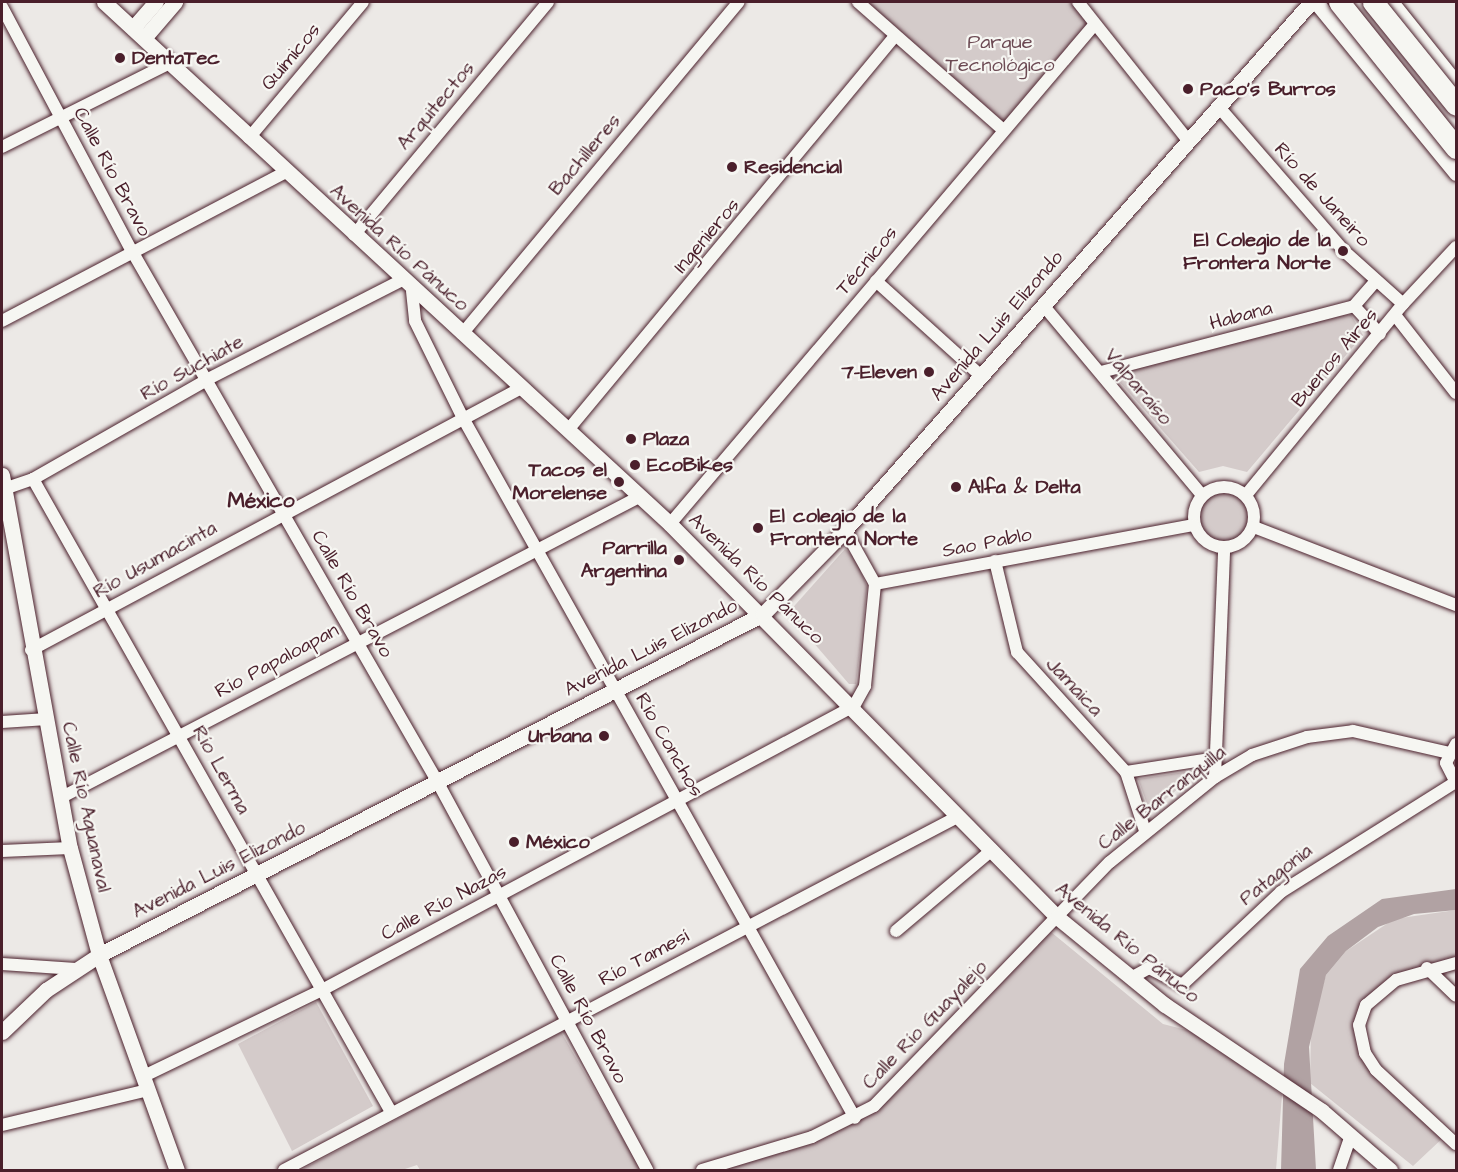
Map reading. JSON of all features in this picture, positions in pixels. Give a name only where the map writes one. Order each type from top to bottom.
[{"type":"highway","points":[[1339,2],[1456,148]]},
{"type":"highway","points":[[1373,2],[1456,105]]},
{"type":"street","name":"Avenida Río Pánuco","points":[[104,2],[406,286],[462,334],[670,524],[854,706],[1057,917],[1131,978],[1322,1111],[1390,1170]]},
{"type":"street","points":[[138,33],[156,2]]},
{"type":"street","points":[[138,33],[175,2]]},
{"type":"street","name":"Químicos","points":[[249,138],[363,2]]},
{"type":"street","name":"Arquitectos","points":[[354,235],[548,2]]},
{"type":"street","name":"Bachilleres","points":[[462,334],[739,2]]},
{"type":"street","points":[[858,2],[1004,130]]},
{"type":"street","points":[[1078,2],[1187,139]]},
{"type":"street","name":"Avenida Luis Elizondo","points":[[2,1032],[76,969],[99,956],[763,614],[845,530],[1187,139],[1311,2]]},
{"type":"street","points":[[1316,2],[1456,173]]},
{"type":"street","points":[[1391,2],[1456,83]]},
{"type":"street","name":"Calle Río Bravo","points":[[2,7],[132,251],[208,379],[437,781],[647,1170]]},
{"type":"street","points":[[1358,56],[1356,32],[1368,13],[1382,8],[1402,16]]},
{"type":"street","name":"Técnicos","points":[[670,524],[1095,24]]},
{"type":"street","name":"Ingenieros","points":[[568,430],[896,36]]},
{"type":"street","points":[[2,147],[170,63]]},
{"type":"street","name":"Río de Janeiro","points":[[1218,106],[1375,282],[1403,304]]},
{"type":"street","points":[[2,321],[284,173]]},
{"type":"street","name":"Buenos Aires","points":[[1246,495],[1403,304],[1456,247]]},
{"type":"street","points":[[876,282],[981,376]]},
{"type":"street","points":[[1375,282],[1354,306],[1380,334]]},
{"type":"street","name":"Río Suchiate","points":[[3,482],[33,479],[208,379],[406,286]]},
{"type":"street","name":"Río Conchos","points":[[406,286],[415,321],[464,418],[614,690],[749,924],[855,1118]]},
{"type":"street","name":"Valparaíso","points":[[1043,305],[1202,495]]},
{"type":"street","name":"Habana","points":[[1101,372],[1354,306]]},
{"type":"street","points":[[1395,315],[1456,393]]},
{"type":"street","name":"Río Usumacinta","points":[[31,650],[283,512],[521,388]]},
{"type":"street","name":"Río Lerma","points":[[33,479],[391,1112]]},
{"type":"street","name":"Calle Río Aguanaval","points":[[3,482],[31,650],[47,719],[70,848],[99,956],[177,1170]]},
{"type":"street","points":[[1224,488],[1246,495],[1254,527],[1247,538],[1224,548],[1206,541],[1194,525],[1202,495],[1224,488]]},
{"type":"street","name":"Río Papaloapan","points":[[62,797],[356,641],[639,497]]},
{"type":"street","name":"Sao Pablo","points":[[875,584],[1194,525]]},
{"type":"street","points":[[1254,527],[1456,605]]},
{"type":"street","points":[[845,530],[875,584],[865,686],[854,706]]},
{"type":"street","points":[[1215,777],[1224,548]]},
{"type":"street","name":"Jamaica","points":[[995,561],[1017,652],[1126,772],[1146,831]]},
{"type":"street","name":"Calle Río Nazas","points":[[2,1125],[146,1083],[499,895],[680,802],[854,706]]},
{"type":"street","points":[[2,722],[47,719]]},
{"type":"street","name":"Calle Barranquilla","points":[[1057,917],[1146,831],[1215,777],[1271,747],[1353,731],[1453,748]]},
{"type":"street","points":[[1453,748],[1448,774],[1456,782]]},
{"type":"street","points":[[1126,772],[1216,758]]},
{"type":"street","name":"Patagonia","points":[[1131,978],[1149,968],[1182,985],[1281,892],[1456,782]]},
{"type":"street","name":"Río Tamesí","points":[[284,1170],[749,924],[959,816]]},
{"type":"street","points":[[2,851],[70,848]]},
{"type":"street","points":[[896,931],[992,850]]},
{"type":"street","name":"Calle Río Guayalejo","points":[[702,1170],[855,1118],[893,1089],[1057,917]]},
{"type":"street","points":[[1456,963],[1427,968],[1396,980],[1366,1005],[1359,1025],[1365,1053],[1376,1070],[1456,1144]]},
{"type":"street","points":[[2,964],[76,969]]},
{"type":"street","points":[[1427,968],[1456,996]]},
{"type":"street","points":[[1340,1170],[1351,1135]]},
{"type":"green space","name":"Parque Tecnológico","points":[[860,2],[1077,2],[1094,26],[1004,128]]},
{"type":"green space","points":[[1341,315],[1351,315],[1363,335],[1247,472],[1223,466],[1199,472],[1111,372]]},
{"type":"green space","points":[[1218,487],[1230,487],[1241,492],[1249,500],[1254,517],[1252,529],[1241,542],[1230,547],[1218,547],[1207,542],[1199,534],[1194,523],[1194,511],[1199,500],[1207,492]]},
{"type":"green space","points":[[845,549],[856,559],[867,587],[856,684],[849,684],[788,613]]},
{"type":"green space","points":[[1198,770],[1197,773],[1150,812],[1138,779]]},
{"type":"green space","points":[[1456,910],[1456,963],[1411,973],[1362,1014],[1365,1053],[1446,1135],[1413,1166],[1310,1083],[1311,1026],[1326,975],[1346,951],[1394,919]]},
{"type":"green space","points":[[1051,932],[1163,1024],[1194,1032],[1282,1095],[1276,1170],[698,1170],[855,1118]]},
{"type":"green space","points":[[316,1002],[373,1106],[292,1151],[238,1044]]},
{"type":"green space","points":[[561,1032],[641,1170],[420,1170],[417,1165],[402,1170],[301,1170]]},
{"type":"shaded area","points":[[1456,889],[1456,910],[1414,914],[1378,927],[1346,951],[1326,975],[1309,1047],[1316,1170],[1281,1170],[1284,1064],[1300,969],[1328,936],[1382,899]]},
{"type":"place","name":"DentaTec","points":[[120,58]]},
{"type":"place","name":"Paco’s Burros","points":[[1188,89]]},
{"type":"place","name":"Residencial","points":[[732,167]]},
{"type":"place","name":"El Colegio de la Frontera Norte","points":[[1343,251]]},
{"type":"place","name":"7-Eleven","points":[[929,372]]},
{"type":"place","name":"Plaza","points":[[631,439]]},
{"type":"place","name":"EcoBikes","points":[[635,465]]},
{"type":"place","name":"Tacos el Morelense","points":[[619,482]]},
{"type":"place","name":"Alfa & Delta","points":[[956,487]]},
{"type":"place","name":"El colegio de la Frontera Norte","points":[[758,528]]},
{"type":"place","name":"Parrilla Argentina","points":[[679,560]]},
{"type":"place","name":"Urbana","points":[[604,736]]},
{"type":"place","name":"México","points":[[514,842]]},
{"type":"district","name":"México","points":[[261,501]]}]
